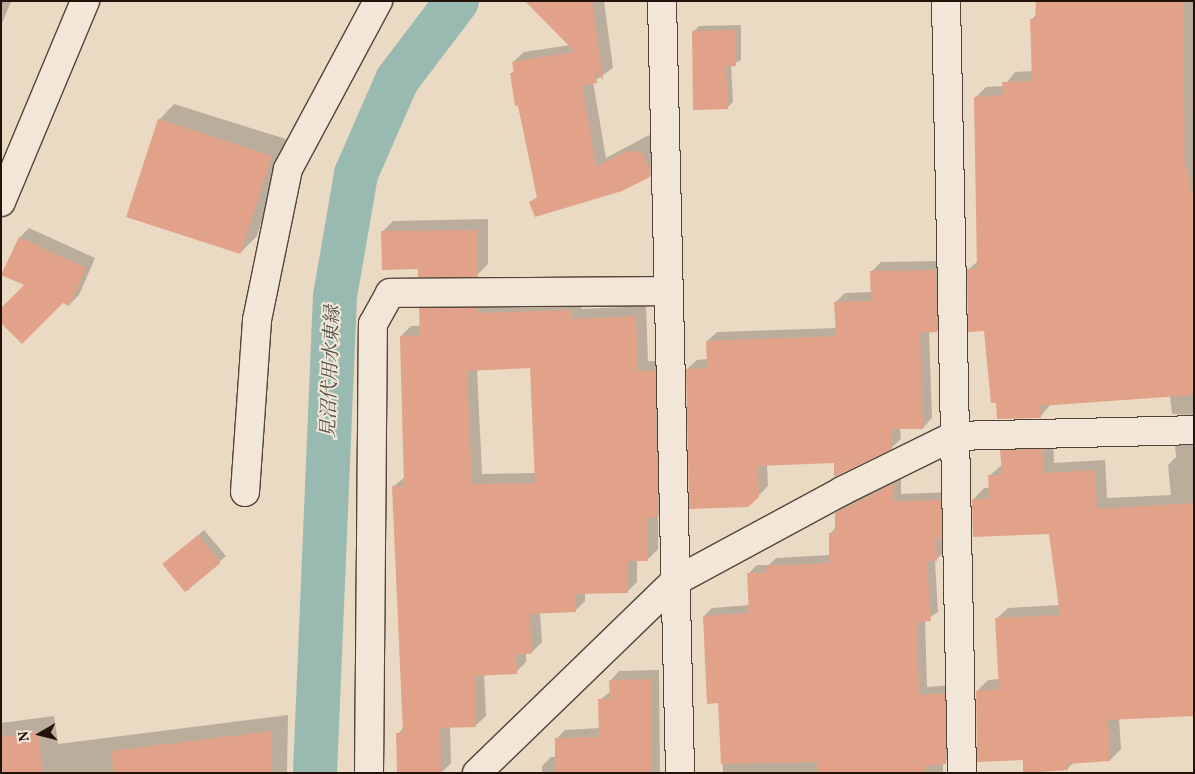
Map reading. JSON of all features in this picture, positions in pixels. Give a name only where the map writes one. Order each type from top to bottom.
[{"type":"street","points":[[1,202],[85,1]]},
{"type":"street","points":[[245,492],[256,320],[288,169],[378,1]]},
{"type":"street","points":[[662,1],[667,291],[680,773]]},
{"type":"street","points":[[946,1],[962,773]]},
{"type":"street","points":[[369,773],[373,324],[390,293],[667,291]]},
{"type":"street","points":[[477,773],[674,582],[842,491],[954,436],[1194,430]]},
{"type":"building","points":[[525,1],[592,1],[603,80],[595,72],[597,83],[582,86],[596,167],[627,151],[641,151],[650,169],[650,177],[622,191],[535,217],[529,202],[537,198],[518,105],[515,106],[510,73],[514,73],[512,62],[575,52]]},
{"type":"building","points":[[1036,1],[1183,1],[1185,168],[1188,168],[1190,191],[1194,191],[1194,395],[1040,406],[1041,418],[997,419],[996,403],[991,403],[984,331],[968,332],[967,269],[977,269],[974,97],[1003,95],[1002,82],[1032,81],[1030,19],[1035,19]]},
{"type":"building","points":[[736,30],[736,66],[726,67],[728,109],[693,110],[692,31]]},
{"type":"building","points":[[158,119],[272,156],[240,254],[126,217]]},
{"type":"building","points":[[477,230],[478,277],[418,277],[418,269],[382,270],[381,231]]},
{"type":"building","points":[[19,237],[86,268],[69,306],[63,303],[22,344],[1,323],[1,308],[24,285],[1,275]]},
{"type":"building","points":[[936,270],[937,332],[920,333],[923,429],[891,429],[892,449],[834,477],[834,463],[758,466],[759,497],[748,507],[689,509],[686,369],[707,368],[706,341],[836,336],[834,302],[871,301],[870,271]]},
{"type":"building","points":[[419,308],[478,308],[478,313],[572,310],[572,319],[636,316],[638,371],[655,370],[658,517],[648,518],[648,561],[627,561],[628,593],[575,594],[576,612],[529,614],[532,654],[516,654],[517,674],[475,676],[476,727],[440,728],[441,773],[397,773],[396,733],[403,733],[392,486],[404,487],[400,336],[420,335]],"holes":[[[530,368],[535,483],[472,484],[467,371]]]},
{"type":"building","points":[[1042,449],[1044,473],[1095,470],[1097,509],[1194,503],[1194,716],[1108,720],[1110,761],[1067,764],[1068,770],[1023,773],[1023,760],[977,762],[976,691],[999,689],[995,618],[1060,615],[1049,534],[973,537],[972,499],[989,499],[988,475],[1002,475],[1000,450]]},
{"type":"building","points":[[893,484],[893,501],[941,500],[942,539],[936,539],[937,561],[927,561],[931,621],[917,622],[919,695],[945,693],[946,764],[925,766],[925,773],[818,773],[818,762],[721,764],[718,703],[707,704],[703,616],[749,613],[747,573],[766,573],[766,566],[829,563],[829,533],[835,533],[835,513]]},
{"type":"building","points":[[198,535],[221,563],[185,592],[162,564]]},
{"type":"building","points":[[651,679],[652,773],[555,773],[555,738],[599,737],[598,699],[610,699],[609,680]]},
{"type":"building","points":[[272,731],[271,773],[113,773],[112,751]]},
{"type":"building","points":[[38,732],[43,773],[1,773],[1,737]]},
{"type":"waterway","name":"見沼代用水東縁","points":[[315,773],[335,296],[356,174],[397,80],[457,1]]}]
